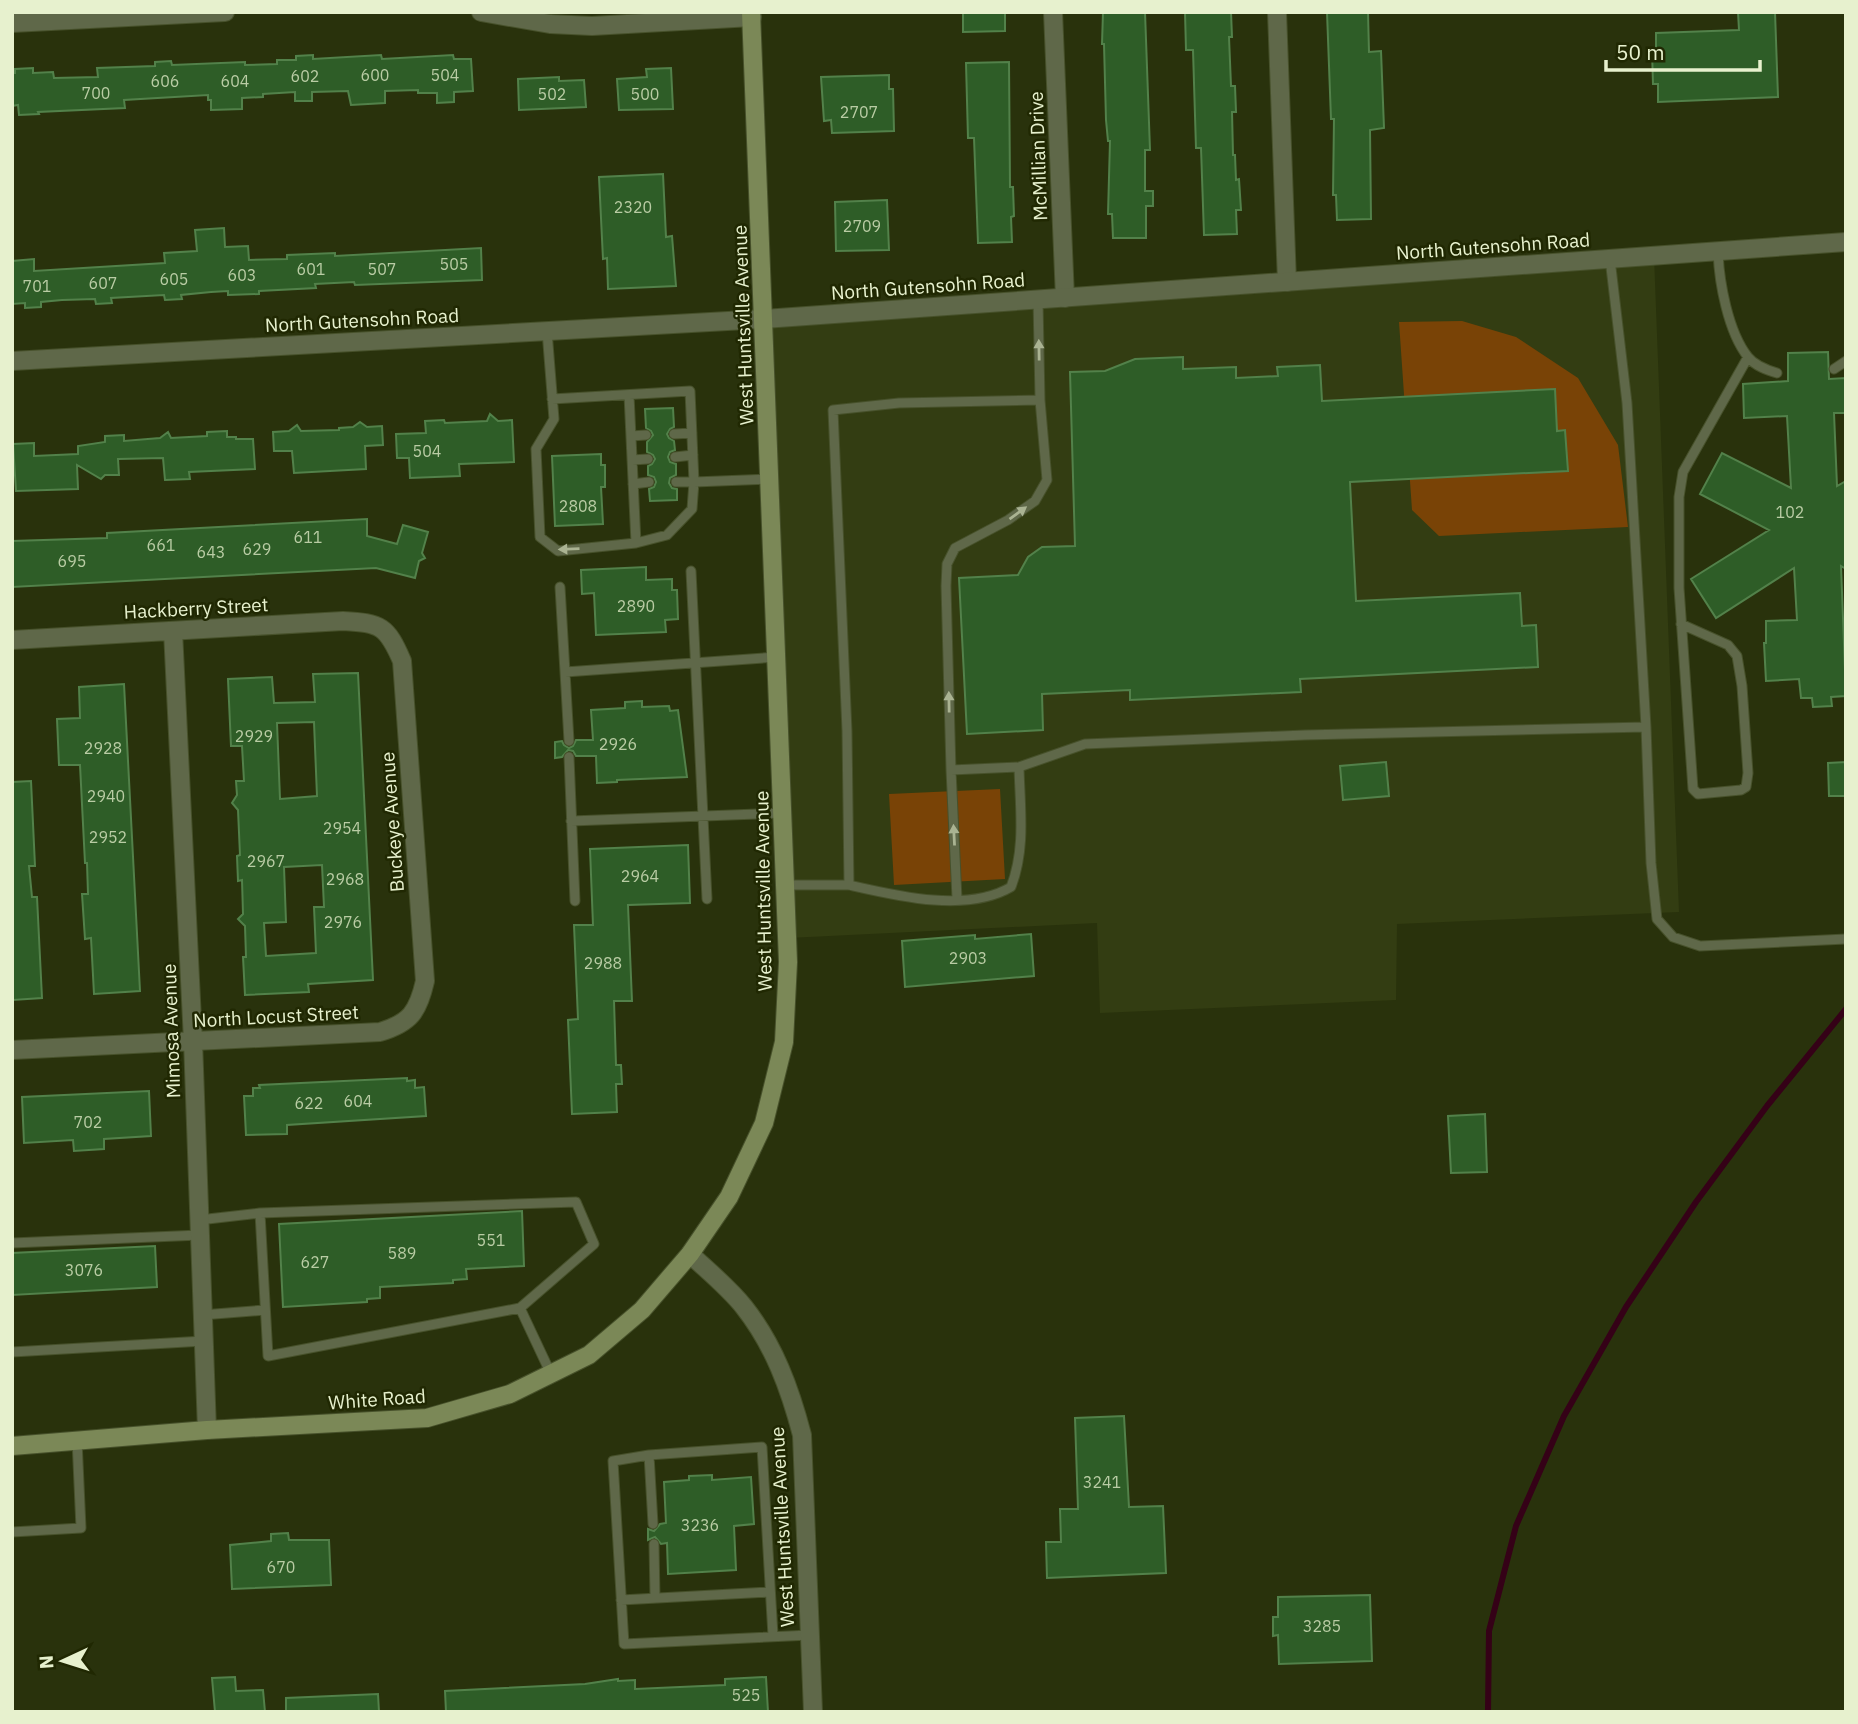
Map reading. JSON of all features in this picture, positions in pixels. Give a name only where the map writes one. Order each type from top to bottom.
[{"type":"main road","name":"West Huntsville Avenue","points":[[690,1254],[729,1197],[764,1123],[784,1042],[788,962],[786,885],[752,15]]},
{"type":"main road","name":"White Road","points":[[12,1446],[207,1430],[427,1418],[510,1394],[589,1356],[642,1310],[690,1254]]},
{"type":"street","points":[[12,23],[225,12]]},
{"type":"street","points":[[481,12],[550,24],[592,26],[752,15]]},
{"type":"street","name":"McMillian Drive","points":[[1053,12],[1065,298]]},
{"type":"street","points":[[1277,12],[1287,282]]},
{"type":"street","name":"North Gutensohn Road","points":[[12,361],[764,319],[1846,242]]},
{"type":"street","name":"Hackberry Street","points":[[12,640],[343,621],[364,622],[382,627]]},
{"type":"street","name":"Buckeye Avenue","points":[[382,627],[394,643],[402,661],[425,981],[421,1001],[411,1016]]},
{"type":"street","name":"Mimosa Avenue","points":[[173,631],[193,1041],[207,1430]]},
{"type":"street","name":"North Locust Street","points":[[12,1049],[380,1032],[398,1027],[411,1016]]},
{"type":"street","name":"West Huntsville Avenue","points":[[690,1254],[744,1306],[769,1346],[789,1388],[802,1435],[813,1712]]},
{"type":"lane","points":[[1718,251],[1719,281],[1731,323],[1748,357],[1763,368],[1777,373]]},
{"type":"lane","points":[[1610,259],[1627,403],[1651,863],[1657,919],[1673,937],[1700,946],[1846,939]]},
{"type":"lane","points":[[957,899],[951,770],[947,564],[955,548],[1008,520],[1035,501],[1047,480],[1040,400],[1038,300]]},
{"type":"lane","points":[[547,331],[552,399],[554,419],[536,449],[540,537],[558,551],[636,543],[667,535],[692,509],[694,482],[690,391],[552,399]]},
{"type":"lane","points":[[1681,624],[1728,645],[1737,656],[1747,754],[1746,787],[1741,790],[1698,794],[1693,789],[1681,624],[1679,497],[1683,472],[1748,357]]},
{"type":"lane","points":[[1834,369],[1846,361]]},
{"type":"lane","points":[[629,395],[636,543]]},
{"type":"lane","points":[[849,885],[846,730],[833,410],[899,403],[1040,400]]},
{"type":"lane","points":[[674,434],[692,433]]},
{"type":"lane","points":[[631,436],[646,435]]},
{"type":"lane","points":[[675,457],[693,455]]},
{"type":"lane","points":[[632,460],[648,459]]},
{"type":"lane","points":[[676,482],[770,479]]},
{"type":"lane","points":[[634,484],[649,482]]},
{"type":"lane","points":[[691,570],[706,899]]},
{"type":"lane","points":[[560,587],[569,741]]},
{"type":"lane","points":[[565,672],[777,657]]},
{"type":"lane","points":[[951,770],[1018,767],[1085,744],[1305,735],[1646,727]]},
{"type":"lane","points":[[569,757],[575,901]]},
{"type":"lane","points":[[786,885],[849,885],[905,898],[994,897],[1011,887],[1019,866],[1021,852],[1018,767]]},
{"type":"lane","points":[[571,821],[783,813]]},
{"type":"lane","points":[[12,1243],[200,1227],[260,1213],[576,1202],[594,1244],[520,1308],[268,1356],[260,1213]]},
{"type":"lane","points":[[520,1308],[551,1374]]},
{"type":"lane","points":[[202,1315],[265,1310]]},
{"type":"lane","points":[[12,1352],[204,1341]]},
{"type":"lane","points":[[12,1532],[81,1528],[77,1440]]},
{"type":"lane","points":[[773,1636],[762,1447],[649,1455],[613,1461],[624,1644],[810,1635]]},
{"type":"lane","points":[[649,1455],[653,1524]]},
{"type":"lane","points":[[654,1544],[655,1597]]},
{"type":"lane","points":[[621,1600],[770,1592]]},
{"type":"shaded area","points":[[1654,256],[1679,912],[1397,924],[1396,1000],[1100,1013],[1097,923],[788,938],[764,319]]},
{"type":"shaded area","points":[[1462,321],[1516,337],[1578,378],[1618,445],[1628,527],[1439,536],[1412,510],[1399,322]]},
{"type":"shaded area","points":[[1000,789],[1005,879],[894,885],[889,794]]},
{"type":"building","points":[[963,12],[1005,12],[1005,31],[963,32]]},
{"type":"building","points":[[1103,12],[1145,12],[1150,150],[1145,150],[1145,191],[1153,191],[1153,206],[1146,206],[1146,238],[1113,238],[1112,214],[1108,214],[1110,141],[1106,120]]},
{"type":"building","points":[[1185,12],[1231,12],[1231,86],[1235,86],[1236,112],[1232,112],[1233,155],[1236,180],[1239,179],[1241,210],[1236,210],[1237,234],[1204,235],[1201,148],[1196,148],[1193,50],[1186,50]]},
{"type":"building","points":[[1327,12],[1368,12],[1369,52],[1381,51],[1384,128],[1370,130],[1371,219],[1337,220],[1336,195],[1333,195],[1334,119],[1331,119]]},
{"type":"building","points":[[1738,12],[1775,12],[1778,97],[1658,102],[1658,84],[1653,84],[1652,51],[1656,51],[1656,33],[1739,30]]},
{"type":"building","points":[[313,55],[313,59],[453,55],[454,59],[471,59],[473,91],[454,92],[454,102],[437,103],[437,93],[418,93],[418,90],[385,91],[385,103],[351,105],[348,91],[312,92],[312,101],[295,101],[295,92],[263,94],[263,97],[242,98],[242,109],[211,110],[208,95],[124,100],[125,108],[38,112],[39,114],[19,115],[18,105],[12,106],[12,73],[15,73],[15,69],[33,68],[33,73],[53,72],[54,78],[98,77],[97,68],[155,66],[155,62],[171,61],[172,65],[245,62],[245,65],[277,64],[277,60],[296,60],[296,56]]},
{"type":"building","points":[[1009,62],[1010,187],[1013,187],[1014,216],[1011,217],[1012,242],[978,243],[974,138],[968,138],[966,63]]},
{"type":"building","points":[[671,68],[673,109],[619,110],[617,79],[647,77],[646,69]]},
{"type":"building","points":[[889,75],[889,89],[893,89],[894,131],[832,133],[831,120],[824,121],[821,77]]},
{"type":"building","points":[[559,77],[559,81],[584,80],[586,107],[519,110],[518,79]]},
{"type":"building","points":[[663,174],[666,237],[672,236],[676,286],[608,289],[607,258],[603,259],[599,177]]},
{"type":"building","points":[[887,200],[889,250],[836,251],[835,202]]},
{"type":"building","points":[[224,228],[225,247],[248,246],[249,260],[287,259],[287,255],[335,253],[335,256],[481,248],[482,280],[315,284],[316,288],[259,291],[259,294],[228,295],[228,291],[181,295],[182,299],[165,300],[164,295],[111,298],[112,303],[96,304],[95,299],[62,300],[41,302],[41,307],[25,308],[25,303],[12,304],[12,261],[34,259],[34,271],[165,263],[164,253],[197,251],[195,230]]},
{"type":"building","points":[[1828,352],[1829,379],[1846,378],[1846,413],[1834,413],[1837,486],[1846,481],[1846,569],[1841,566],[1846,696],[1831,697],[1832,706],[1813,707],[1812,698],[1801,698],[1799,679],[1766,681],[1766,621],[1797,620],[1794,568],[1716,618],[1691,579],[1769,530],[1700,494],[1722,453],[1791,488],[1787,416],[1744,418],[1743,384],[1788,381],[1788,353]]},
{"type":"building","points":[[1183,357],[1183,369],[1236,367],[1236,378],[1278,376],[1277,367],[1320,365],[1322,401],[1555,389],[1557,431],[1565,430],[1568,471],[1350,482],[1356,601],[1520,593],[1522,626],[1536,625],[1538,667],[1300,679],[1301,692],[1130,700],[1130,690],[1042,694],[1043,730],[967,734],[959,578],[1018,575],[1028,557],[1042,547],[1075,546],[1070,372],[1105,371],[1135,359]]},
{"type":"building","points":[[673,408],[674,427],[667,434],[674,441],[675,450],[670,452],[668,457],[670,462],[676,464],[676,475],[670,478],[669,483],[672,488],[677,489],[677,500],[650,501],[649,489],[654,487],[656,482],[654,477],[648,475],[648,466],[655,459],[647,452],[647,442],[653,435],[646,428],[645,409]]},
{"type":"building","points":[[490,414],[498,421],[512,420],[514,462],[459,464],[460,476],[410,478],[409,458],[397,458],[396,434],[426,433],[425,421],[487,421]]},
{"type":"building","points":[[360,422],[367,427],[382,426],[383,445],[365,446],[366,469],[294,473],[292,451],[274,451],[273,432],[289,431],[297,425],[301,431],[339,430],[353,427]]},
{"type":"building","points":[[227,431],[227,437],[253,439],[255,469],[189,472],[190,479],[165,480],[163,458],[118,459],[119,475],[105,475],[101,479],[77,465],[78,489],[16,491],[13,444],[34,443],[34,456],[78,454],[78,446],[105,442],[105,436],[124,435],[124,441],[160,438],[168,432],[171,438],[207,436],[207,432]]},
{"type":"building","points":[[601,454],[601,465],[605,465],[605,487],[601,487],[603,524],[555,526],[552,456]]},
{"type":"building","points":[[367,519],[367,536],[397,544],[403,525],[428,532],[422,553],[425,558],[419,561],[415,578],[376,568],[12,587],[12,541],[107,538],[107,533]]},
{"type":"building","points":[[646,567],[646,580],[672,579],[672,590],[677,590],[678,619],[665,620],[666,632],[596,635],[594,593],[582,594],[581,570]]},
{"type":"building","points":[[358,673],[373,980],[308,984],[309,992],[245,995],[245,926],[238,919],[243,914],[242,880],[238,881],[238,810],[232,803],[237,795],[236,781],[244,781],[242,746],[231,746],[228,679],[272,677],[274,703],[315,702],[313,674]],"holes":[[[314,722],[317,796],[280,799],[277,723]],[[322,865],[324,907],[314,907],[316,953],[266,956],[264,923],[286,922],[284,867]]]},
{"type":"building","points":[[124,684],[140,991],[94,994],[91,938],[85,939],[82,894],[88,894],[80,765],[59,765],[57,719],[80,718],[79,687]]},
{"type":"building","points":[[642,701],[642,707],[669,706],[670,711],[678,710],[687,777],[597,783],[596,756],[576,756],[573,751],[568,750],[562,757],[555,758],[555,742],[562,741],[569,748],[576,740],[593,740],[591,710],[625,708],[625,702]]},
{"type":"building","points":[[1386,762],[1389,796],[1343,800],[1340,766]]},
{"type":"building","points":[[1846,762],[1846,796],[1829,796],[1828,763]]},
{"type":"building","points":[[31,781],[35,866],[29,866],[32,897],[37,897],[42,998],[13,1000],[12,782]]},
{"type":"building","points":[[688,845],[690,903],[628,905],[632,1001],[614,1001],[616,1065],[621,1065],[622,1084],[616,1084],[617,1112],[572,1114],[568,1020],[578,1019],[574,925],[593,925],[590,849]]},
{"type":"building","points":[[1031,934],[1034,976],[905,987],[902,941]]},
{"type":"building","points":[[407,1078],[407,1081],[415,1080],[415,1088],[424,1087],[426,1116],[287,1125],[287,1134],[246,1135],[244,1096],[253,1096],[253,1088],[260,1088],[259,1085]]},
{"type":"building","points":[[149,1091],[151,1136],[104,1139],[104,1149],[74,1151],[73,1140],[24,1143],[22,1097]]},
{"type":"building","points":[[1485,1114],[1487,1172],[1451,1173],[1448,1116]]},
{"type":"building","points":[[522,1211],[524,1266],[466,1269],[467,1279],[453,1280],[453,1283],[380,1287],[380,1298],[367,1299],[367,1302],[283,1307],[279,1224]]},
{"type":"building","points":[[155,1246],[157,1287],[12,1295],[12,1253]]},
{"type":"building","points":[[1124,1416],[1129,1507],[1163,1506],[1166,1573],[1047,1578],[1046,1542],[1061,1542],[1060,1509],[1078,1509],[1075,1418]]},
{"type":"building","points":[[712,1475],[712,1480],[751,1477],[754,1524],[734,1526],[736,1570],[668,1574],[667,1543],[661,1544],[655,1537],[648,1540],[648,1529],[654,1531],[660,1524],[666,1523],[664,1482],[689,1480],[689,1476]]},
{"type":"building","points":[[288,1533],[289,1540],[329,1540],[331,1585],[232,1589],[230,1545],[271,1541],[271,1534]]},
{"type":"building","points":[[1370,1595],[1372,1661],[1279,1664],[1278,1635],[1273,1636],[1273,1617],[1278,1617],[1278,1597]]},
{"type":"building","points":[[235,1677],[236,1691],[263,1690],[265,1712],[215,1712],[212,1678]]},
{"type":"building","points":[[766,1677],[768,1712],[446,1712],[445,1691],[585,1684],[618,1679],[635,1680],[635,1689],[725,1685],[725,1679]]},
{"type":"building","points":[[378,1694],[379,1712],[286,1712],[286,1698]]},
{"type":"waterway","points":[[1488,1712],[1489,1631],[1516,1526],[1564,1416],[1626,1307],[1696,1202],[1767,1106],[1846,1009]]}]
